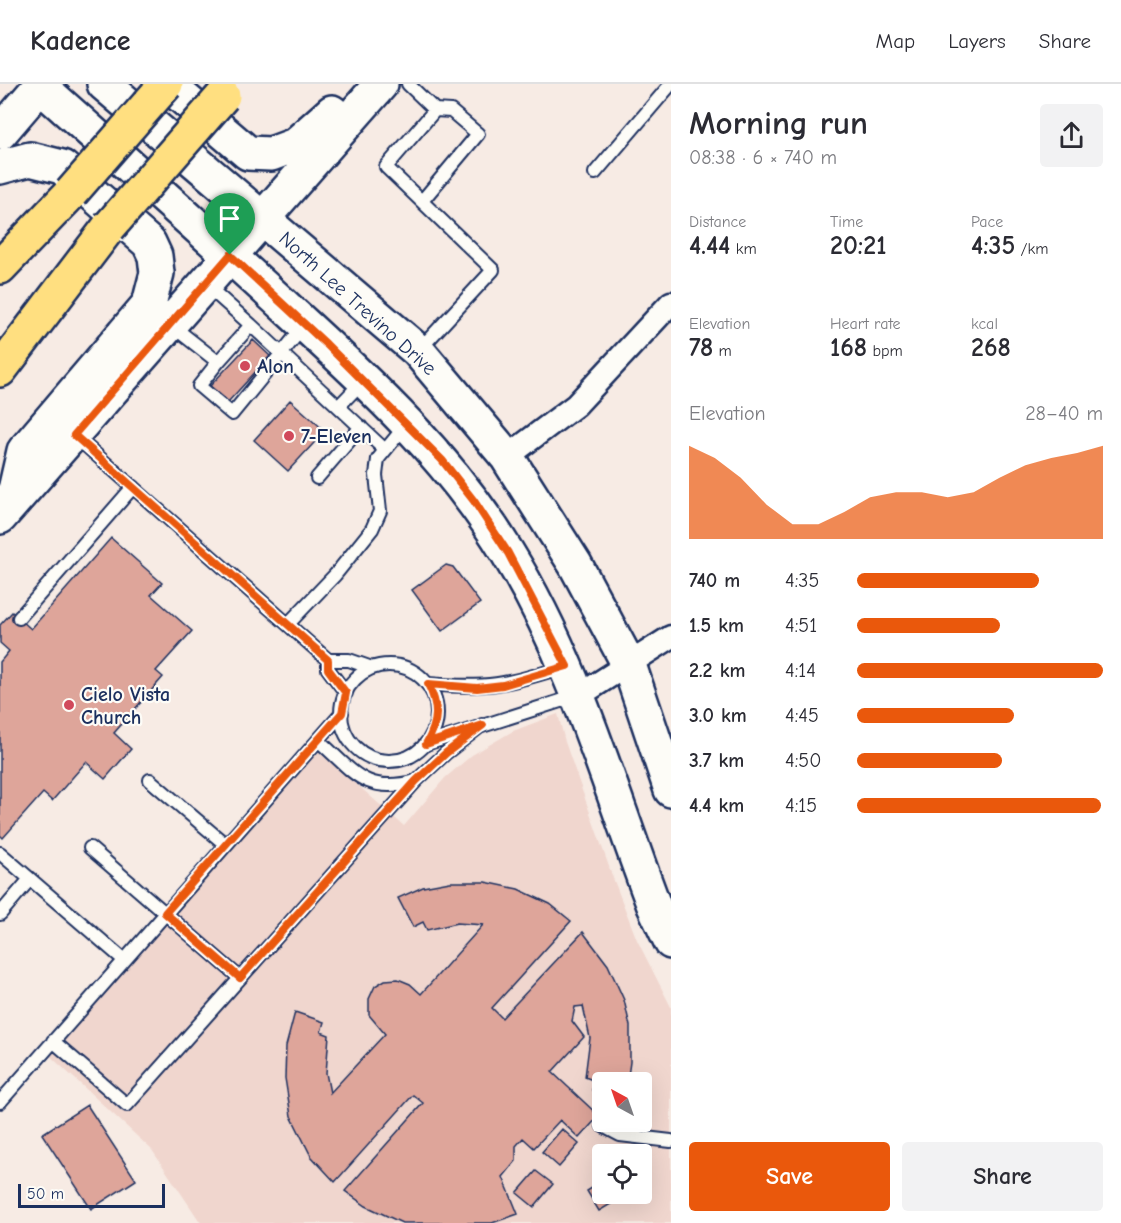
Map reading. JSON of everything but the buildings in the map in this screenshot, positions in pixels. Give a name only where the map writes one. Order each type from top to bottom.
[{"type":"highway","points":[[0,267],[71,193],[167,84]]},
{"type":"highway","points":[[0,370],[109,227],[228,90]]},
{"type":"main road","name":"North Lee Trevino Drive","points":[[104,84],[418,351],[507,457],[574,564],[629,665],[671,790]]},
{"type":"main road","points":[[167,84],[248,153],[271,154],[295,145],[330,113],[373,84]]},
{"type":"main road","points":[[6,510],[381,84]]},
{"type":"main road","points":[[0,133],[41,85],[305,325],[442,460],[474,501],[508,553],[567,666],[662,903],[671,942]]},
{"type":"main road","points":[[0,166],[30,159],[62,167],[149,243],[155,256],[157,273],[149,304],[24,451],[6,510]]},
{"type":"street","points":[[507,457],[576,405],[671,303]]},
{"type":"street","points":[[580,695],[671,637]]},
{"type":"lane","points":[[408,84],[435,110],[451,111],[478,134],[422,201]]},
{"type":"lane","points":[[595,173],[671,84]]},
{"type":"lane","points":[[418,351],[493,270],[386,167],[435,110]]},
{"type":"lane","points":[[205,284],[282,352],[385,450]]},
{"type":"lane","points":[[170,324],[217,369]]},
{"type":"lane","points":[[251,325],[232,354],[199,386],[232,414],[242,394],[305,325]]},
{"type":"lane","points":[[339,406],[364,381]]},
{"type":"lane","points":[[288,624],[332,578],[372,529],[380,511],[376,476],[378,459],[407,424]]},
{"type":"lane","points":[[317,478],[361,427]]},
{"type":"lane","points":[[74,435],[328,660],[349,660],[372,668]]},
{"type":"lane","points":[[19,618],[133,487]]},
{"type":"lane","points":[[328,660],[328,669],[346,693]]},
{"type":"lane","points":[[387,665],[402,666],[416,673],[428,684],[435,698],[437,714],[434,730],[426,744],[414,754],[398,760],[382,760],[367,755],[354,746],[345,733],[342,713],[346,693],[358,676],[372,668],[387,665]]},
{"type":"lane","points":[[428,684],[477,688],[503,685],[567,666]]},
{"type":"lane","points":[[426,744],[580,695]]},
{"type":"lane","points":[[0,1102],[342,713]]},
{"type":"lane","points":[[53,1041],[127,1105],[416,781],[446,753],[483,725]]},
{"type":"lane","points":[[318,740],[363,780],[385,787],[416,781]]},
{"type":"lane","points":[[150,780],[226,845]]},
{"type":"lane","points":[[90,848],[240,978]]},
{"type":"lane","points":[[0,853],[124,960]]},
{"type":"lane","points":[[0,914],[30,879]]},
{"type":"lane","points":[[614,1132],[620,1135],[671,1141]]},
{"type":"shaded area","points":[[558,714],[565,742],[613,878],[637,940],[671,1007],[671,1223],[201,1223],[152,1150],[48,1054],[318,750],[404,826],[445,778],[472,755],[513,731]]},
{"type":"place","name":"Alon","points":[[245,366]]},
{"type":"place","name":"7-Eleven","points":[[289,436]]},
{"type":"place","name":"Cielo Vista Church","points":[[69,705]]},
{"type":"route","points":[[230,255],[326,344],[442,460],[474,501],[508,553],[567,666],[503,685],[477,688],[428,684],[435,698],[437,714],[434,730],[426,744],[483,725],[446,753],[416,781],[240,978],[165,913],[342,713],[342,702],[346,693],[328,669],[328,660],[74,435],[230,255]]}]
